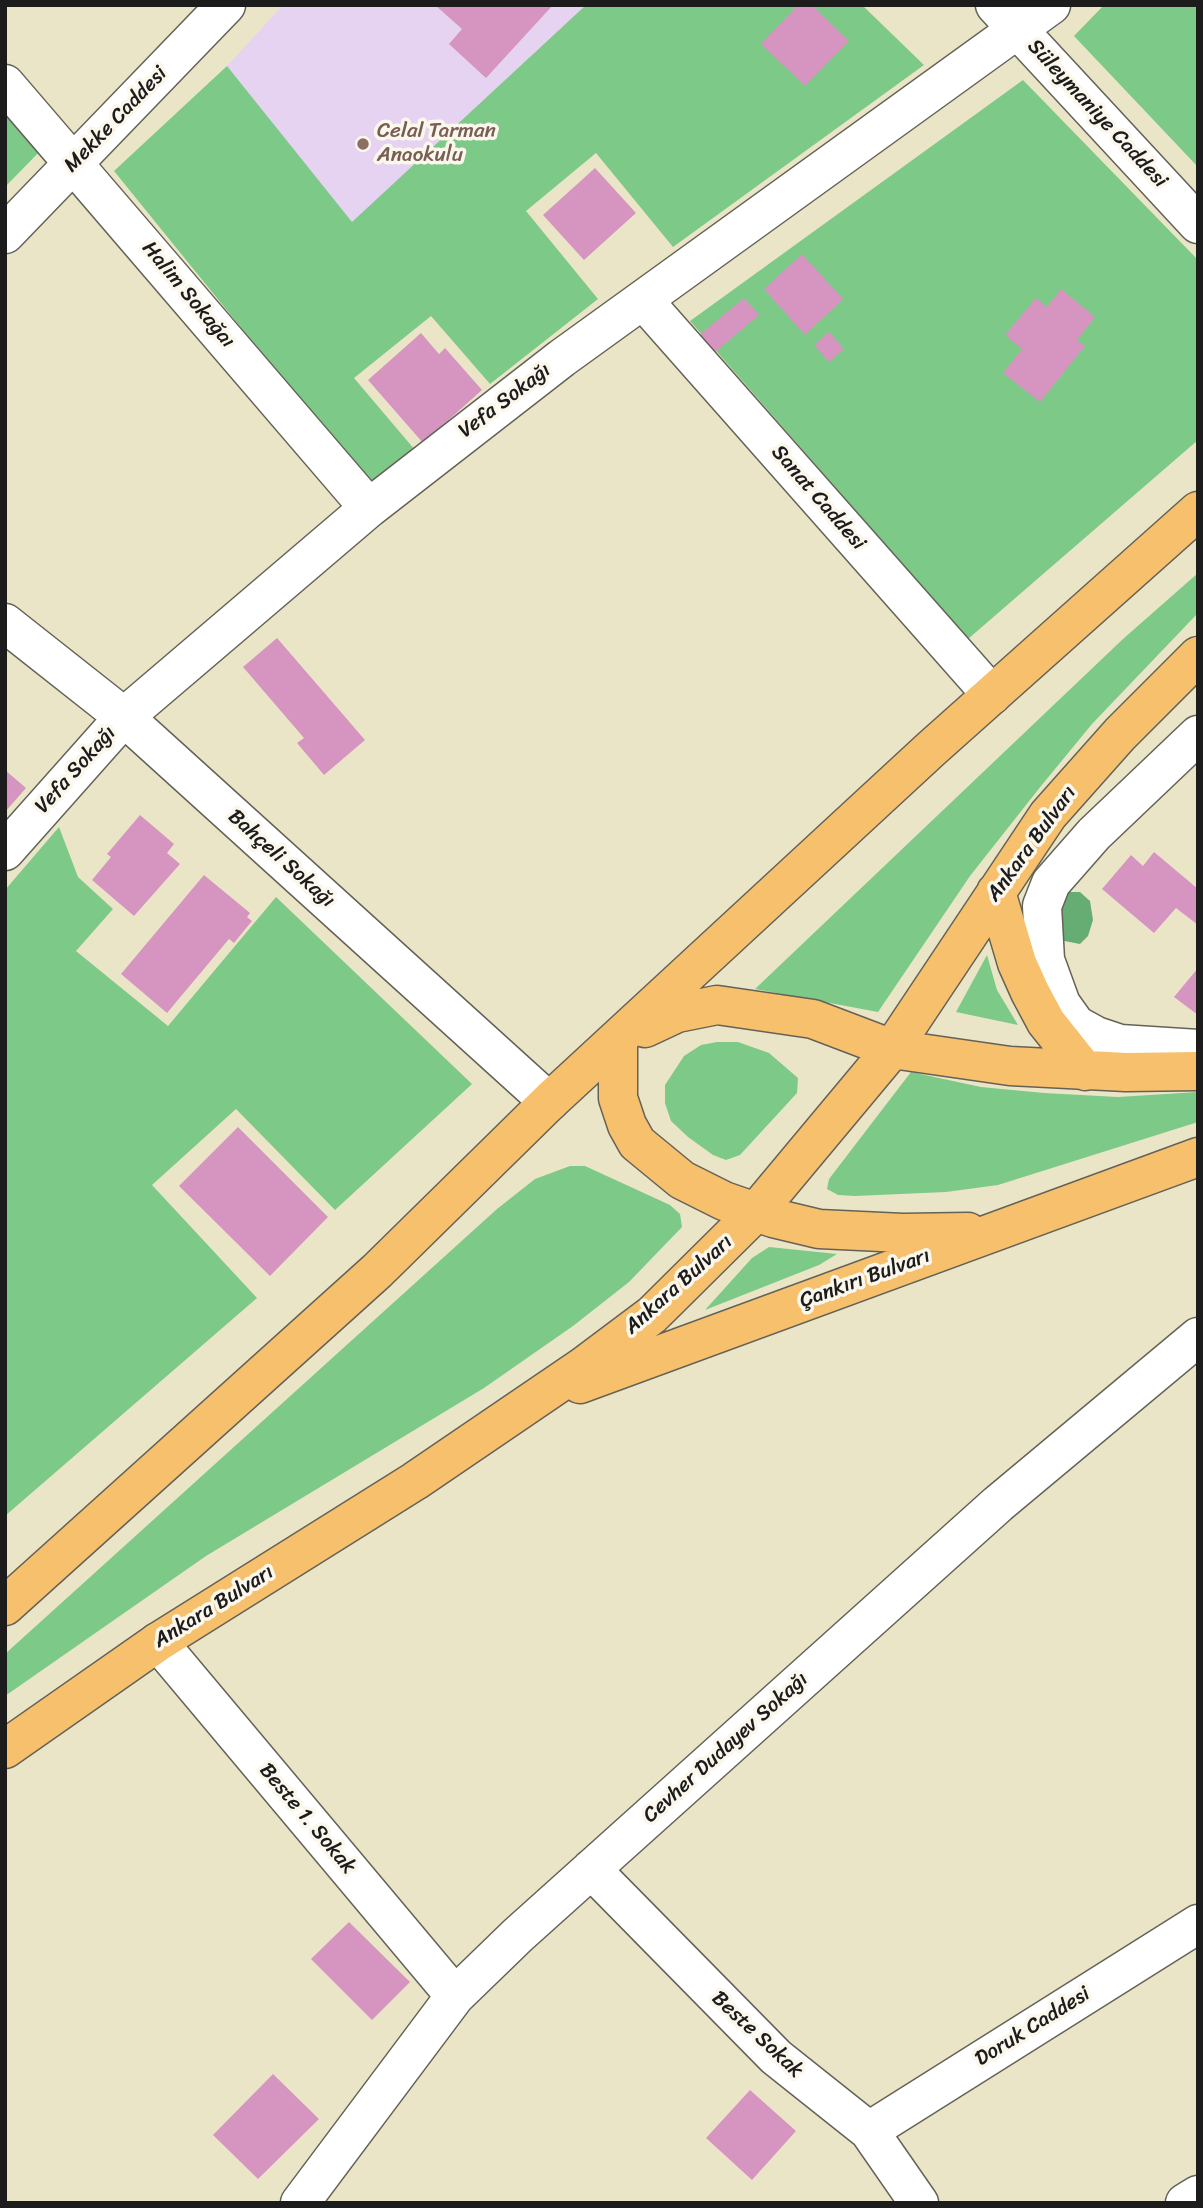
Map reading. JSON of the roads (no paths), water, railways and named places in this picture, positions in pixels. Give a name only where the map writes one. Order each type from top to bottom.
[{"type":"main road","points":[[5,1606],[377,1271],[550,1102],[992,695],[1198,511]]},
{"type":"main road","name":"Ankara Bulvarı","points":[[5,1749],[158,1642],[415,1481],[652,1315],[756,1212],[892,1049],[1048,816],[1076,782],[1198,656]]},
{"type":"main road","points":[[996,892],[1017,963],[1030,992],[1046,1023],[1085,1071]]},
{"type":"main road","points":[[618,1041],[677,1013],[716,1005],[813,1019],[892,1049],[1010,1066],[1085,1071],[1198,1071]]},
{"type":"main road","points":[[618,1041],[618,1098],[638,1143],[682,1180],[756,1212],[830,1230],[903,1233],[997,1231]]},
{"type":"main road","name":"Çankırı Bulvarı","points":[[532,1401],[1198,1157]]},
{"type":"street","name":"Mekke Caddesi","points":[[5,234],[226,5]]},
{"type":"street","name":"Vefa Sokağı","points":[[5,851],[124,717],[369,508],[552,366],[801,183],[1007,17],[1051,5]]},
{"type":"street","name":"Süleymaniye Caddesi","points":[[1007,17],[1198,224]]},
{"type":"street","name":"Halim Sokağaı","points":[[5,84],[75,162],[369,508]]},
{"type":"street","name":"Sanat Caddesi","points":[[643,300],[992,695]]},
{"type":"street","name":"Bahçeli Sokağı","points":[[5,623],[124,717],[550,1102]]},
{"type":"street","points":[[1198,735],[1094,834],[1051,883],[1042,906],[1045,960],[1061,1004],[1076,1025],[1096,1037],[1120,1044],[1198,1049]]},
{"type":"street","name":"Cevher Dudayev Sokağı","points":[[300,2203],[455,1996],[591,1869],[998,1504],[1198,1337]]},
{"type":"street","name":"Beste 1. Sokak","points":[[158,1642],[455,1996]]},
{"type":"street","name":"Beste Sokak","points":[[591,1869],[776,2057],[869,2131],[919,2203]]},
{"type":"street","name":"Doruk Caddesi","points":[[869,2131],[1198,1924]]},
{"type":"street","points":[[1185,2203],[1198,2195]]},
{"type":"place","name":"Celal Tarman Anaokulu","points":[[363,144]]}]
